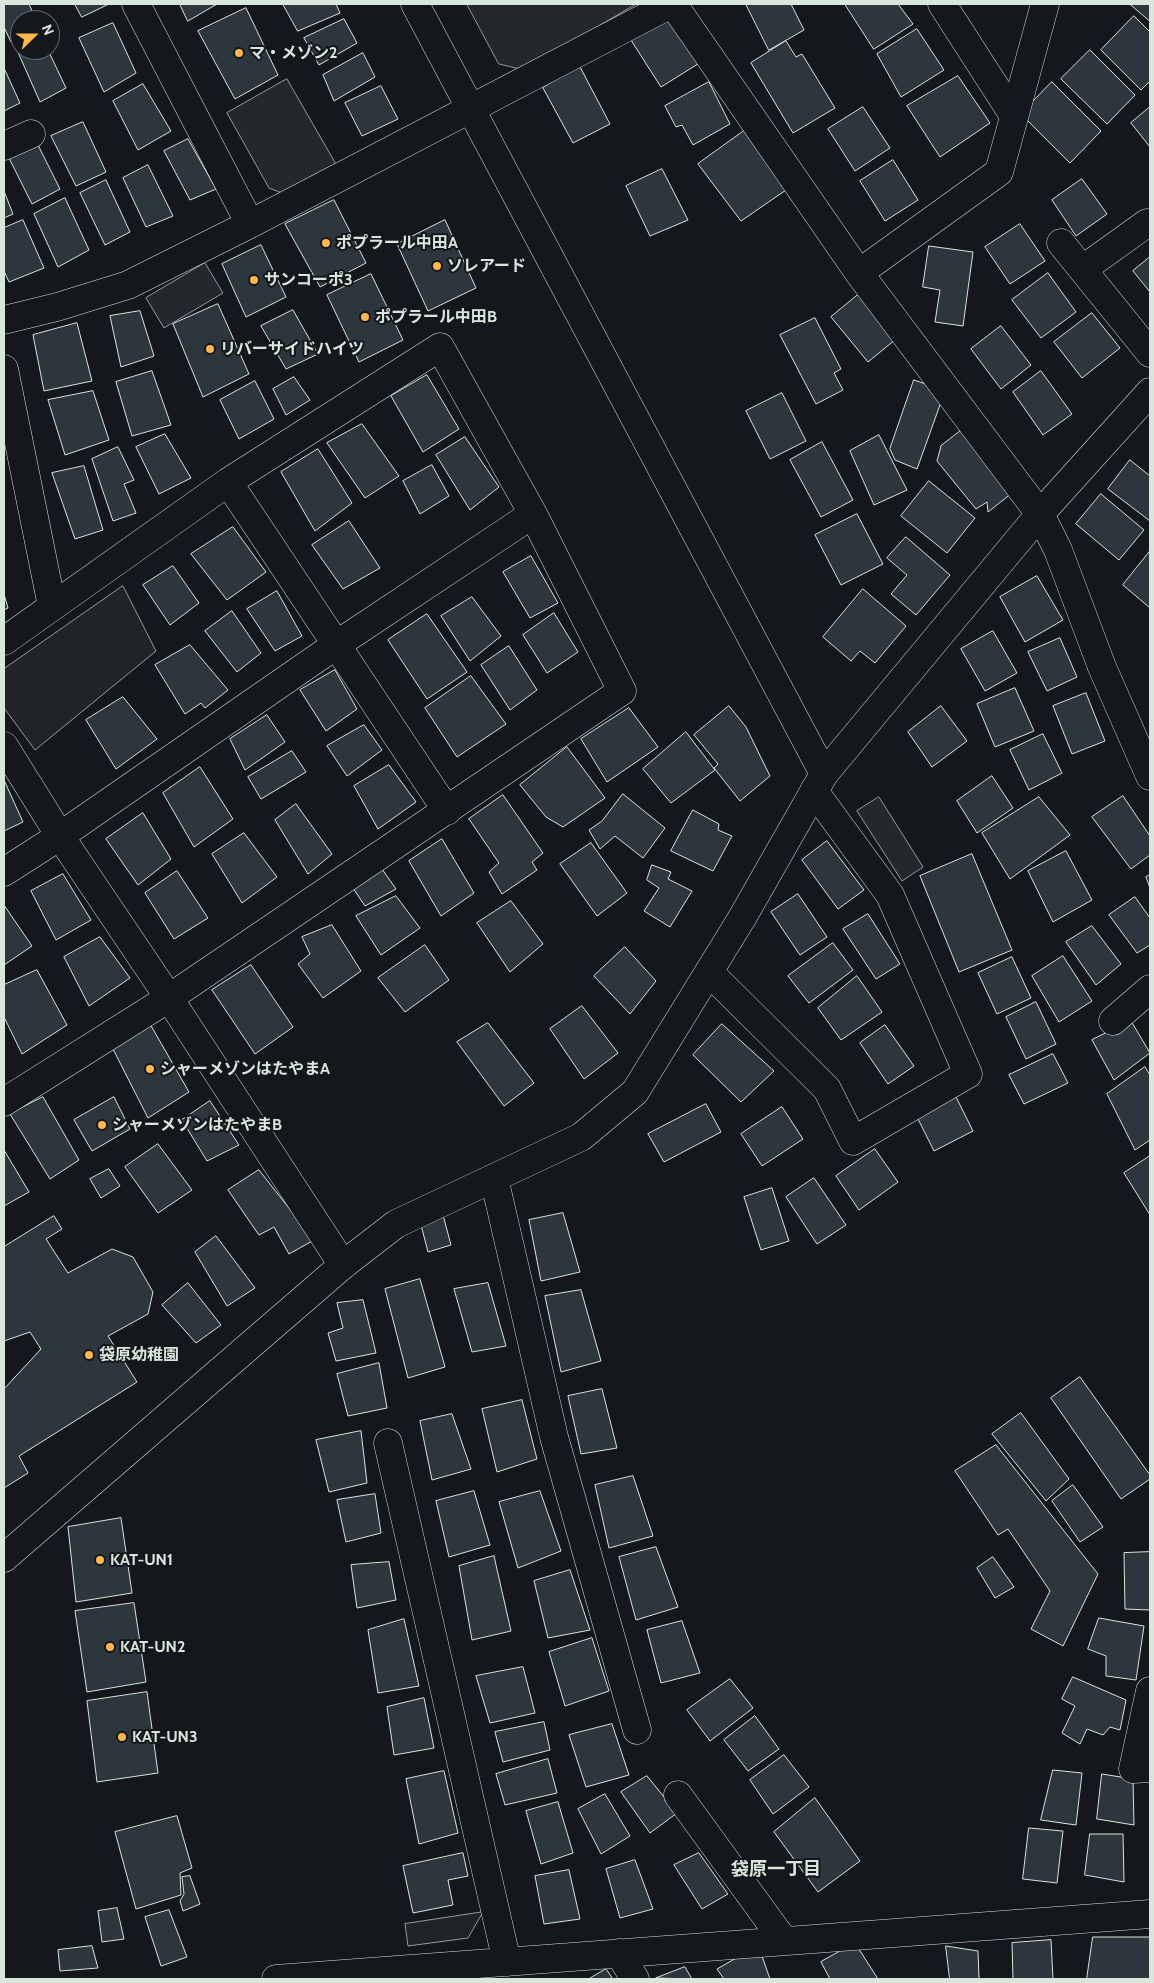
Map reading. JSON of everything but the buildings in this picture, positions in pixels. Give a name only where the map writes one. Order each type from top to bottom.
[{"type":"street","points":[[136,4],[250,224]]},
{"type":"street","points":[[415,4],[819,782],[890,896],[968,1074],[853,1141],[827,1089],[709,972]]},
{"type":"street","points":[[4,320],[57,308],[128,284],[250,224],[672,4],[859,273],[1040,514],[1058,550],[1102,667],[1142,740],[1150,776]]},
{"type":"street","points":[[942,4],[1014,116]]},
{"type":"street","points":[[859,273],[999,172],[1046,4]]},
{"type":"street","points":[[4,146],[31,134]]},
{"type":"street","points":[[1083,269],[1146,223]]},
{"type":"street","points":[[1061,243],[1150,353]]},
{"type":"street","points":[[4,641],[228,482],[440,347],[534,514],[622,691],[169,998],[4,1102]]},
{"type":"street","points":[[4,369],[52,606]]},
{"type":"street","points":[[4,1558],[343,1265],[396,1224],[581,1137],[635,1092],[709,972],[819,782],[1040,514],[1150,392]]},
{"type":"street","points":[[228,482],[447,811]]},
{"type":"street","points":[[4,872],[60,836],[336,646],[534,514]]},
{"type":"street","points":[[4,746],[60,836],[169,998],[343,1265]]},
{"type":"street","points":[[1113,1021],[1150,988]]},
{"type":"street","points":[[494,1178],[554,1438],[638,1730]]},
{"type":"street","points":[[388,1443],[507,1962]]},
{"type":"street","points":[[1150,1691],[1133,1769],[1150,1768]]},
{"type":"street","points":[[678,1794],[784,1941]]},
{"type":"street","points":[[276,1979],[1150,1914]]},
{"type":"street","points":[[619,1954],[635,1979]]},
{"type":"shaded area","points":[[467,4],[636,4],[524,70],[499,64]]},
{"type":"shaded area","points":[[287,79],[337,166],[287,195],[269,188],[227,113]]},
{"type":"shaded area","points":[[205,263],[223,293],[164,328],[146,298]]},
{"type":"shaded area","points":[[123,586],[156,651],[35,750],[4,708],[4,669]]},
{"type":"shaded area","points":[[879,797],[923,867],[902,881],[857,811]]},
{"type":"shaded area","points":[[483,1912],[468,1938],[408,1946],[405,1924]]},
{"type":"place","name":"マ・メゾン2","points":[[239,53]]},
{"type":"place","name":"ポプラール中田A","points":[[326,243]]},
{"type":"place","name":"ソレアード","points":[[437,266]]},
{"type":"place","name":"サンコーポ3","points":[[254,280]]},
{"type":"place","name":"ポプラール中田B","points":[[365,317]]},
{"type":"place","name":"リバーサイドハイツ","points":[[210,349]]},
{"type":"place","name":"シャーメゾンはたやまA","points":[[150,1069]]},
{"type":"place","name":"シャーメゾンはたやまB","points":[[102,1125]]},
{"type":"place","name":"袋原幼稚園","points":[[89,1355]]},
{"type":"place","name":"KAT-UN1","points":[[100,1560]]},
{"type":"place","name":"KAT-UN2","points":[[110,1647]]},
{"type":"place","name":"KAT-UN3","points":[[122,1737]]},
{"type":"district","name":"袋原一丁目","points":[[776,1870]]}]
